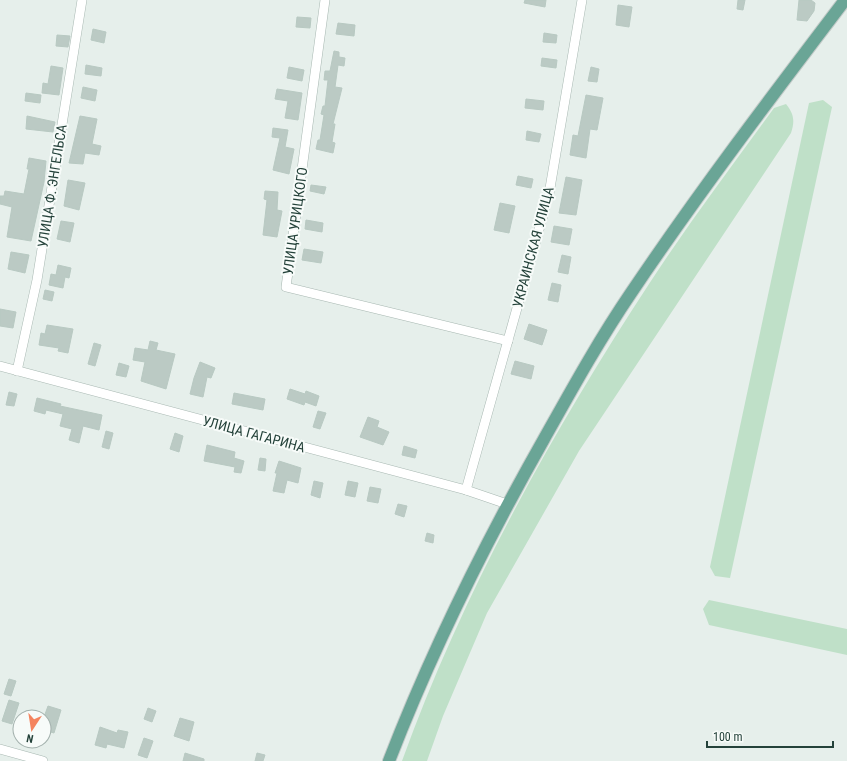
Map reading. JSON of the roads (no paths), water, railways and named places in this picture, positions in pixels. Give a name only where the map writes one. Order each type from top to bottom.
[{"type":"main road","points":[[830,20],[838,6],[838,0]]},
{"type":"main road","points":[[389,761],[437,643],[507,504],[582,371],[631,293],[726,158],[845,0]]},
{"type":"street","name":"УЛИЦА Ф. ЭНГЕЛЬСА","points":[[17,371],[37,280],[82,0]]},
{"type":"street","name":"УЛИЦА УРИЦКОГО","points":[[325,0],[286,287],[508,341]]},
{"type":"street","name":"УКРАИНСКАЯ УЛИЦА","points":[[466,490],[549,194],[582,0]]},
{"type":"street","name":"УЛИЦА ГАГАРИНА","points":[[0,366],[466,490],[507,504]]},
{"type":"street","points":[[0,749],[43,761]]}]
